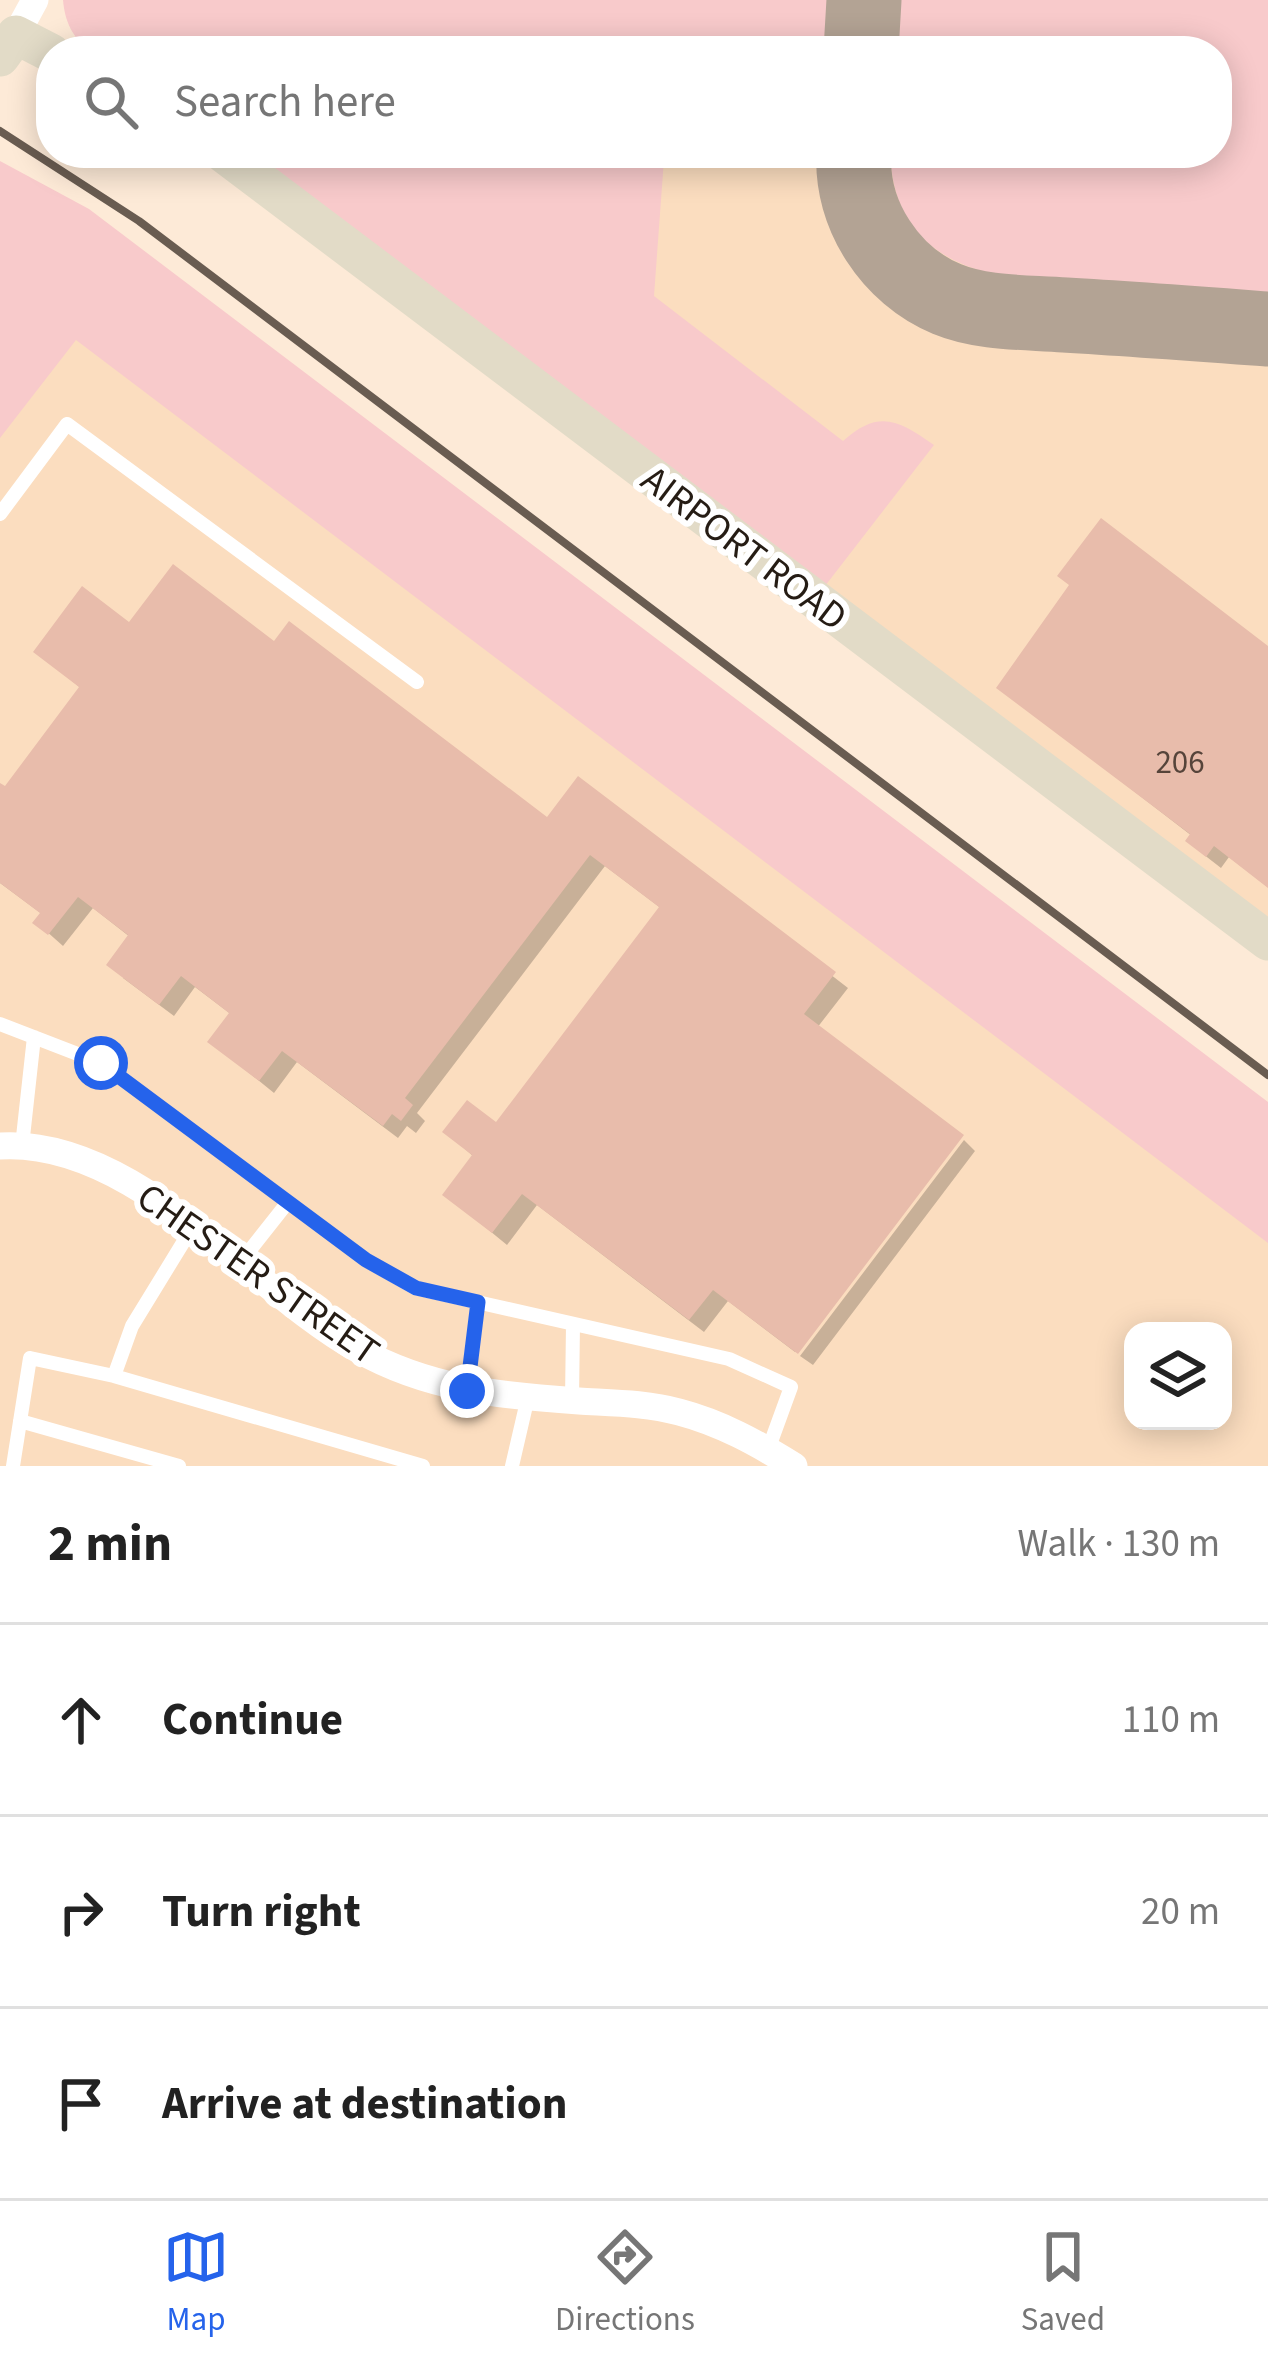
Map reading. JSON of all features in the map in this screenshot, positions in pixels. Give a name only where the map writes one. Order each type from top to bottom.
[{"type":"street","points":[[22,48],[35,0]]},
{"type":"street","name":"AIRPORT ROAD","points":[[243,168],[1268,941]]},
{"type":"street","name":"CHESTER STREET","points":[[11,1146],[74,1158],[106,1170],[359,1350],[398,1369],[467,1391],[679,1412],[721,1425],[794,1466]]},
{"type":"lane","points":[[0,514],[68,424],[417,682]]},
{"type":"lane","points":[[0,1024],[101,1063],[366,1260],[416,1288],[729,1359],[790,1387],[768,1450]]},
{"type":"lane","points":[[11,1146],[34,1037]]},
{"type":"lane","points":[[239,1264],[287,1202]]},
{"type":"lane","points":[[114,1376],[132,1326],[192,1228]]},
{"type":"lane","points":[[467,1391],[478,1302]]},
{"type":"lane","points":[[572,1400],[573,1324]]},
{"type":"lane","points":[[13,1466],[30,1358],[114,1376],[423,1466]]},
{"type":"lane","points":[[512,1466],[528,1397]]},
{"type":"lane","points":[[20,1421],[179,1466]]},
{"type":"shaded area","points":[[63,0],[832,0],[830,36],[75,36]]},
{"type":"shaded area","points":[[104,0],[1268,0],[1268,943],[261,168],[1232,168],[1232,36],[108,36]]},
{"type":"shaded area","points":[[899,0],[1268,0],[1268,295],[991,274],[931,246],[906,216],[893,177],[892,168],[1232,168],[1232,36],[895,36]]},
{"type":"shaded area","points":[[0,161],[89,209],[1268,1102],[1268,1243],[76,340],[0,438]]},
{"type":"shaded area","points":[[274,168],[663,168],[654,296],[843,441],[867,425],[888,422],[934,445],[825,586]]},
{"type":"shaded area","points":[[0,205],[1268,1141],[1268,1466],[0,1466]]},
{"type":"building","points":[[1101,518],[1268,646],[1268,888],[1214,846],[1206,857],[1185,841],[1190,834],[996,688],[1069,585],[1057,576]]},
{"type":"building","points":[[173,564],[274,641],[289,621],[547,817],[578,776],[836,972],[804,1014],[964,1135],[798,1354],[713,1290],[689,1320],[522,1194],[492,1233],[442,1195],[472,1155],[442,1132],[467,1100],[496,1122],[659,907],[590,855],[405,1098],[413,1105],[401,1121],[392,1114],[383,1126],[282,1051],[259,1081],[207,1042],[229,1013],[181,976],[159,1005],[106,965],[128,935],[78,897],[48,935],[32,923],[40,913],[0,883],[0,783],[5,786],[79,687],[33,652],[82,586],[129,622]]},
{"type":"taxiway","points":[[862,36],[864,0]]},
{"type":"taxiway","points":[[855,168],[859,199],[878,241],[908,275],[947,299],[1005,312],[1268,329]]},
{"type":"railway","points":[[0,131],[36,154]]},
{"type":"railway","points":[[57,168],[139,221],[1268,1075]]},
{"type":"route","points":[[101,1063],[366,1260],[416,1288],[478,1302],[467,1391]]}]
